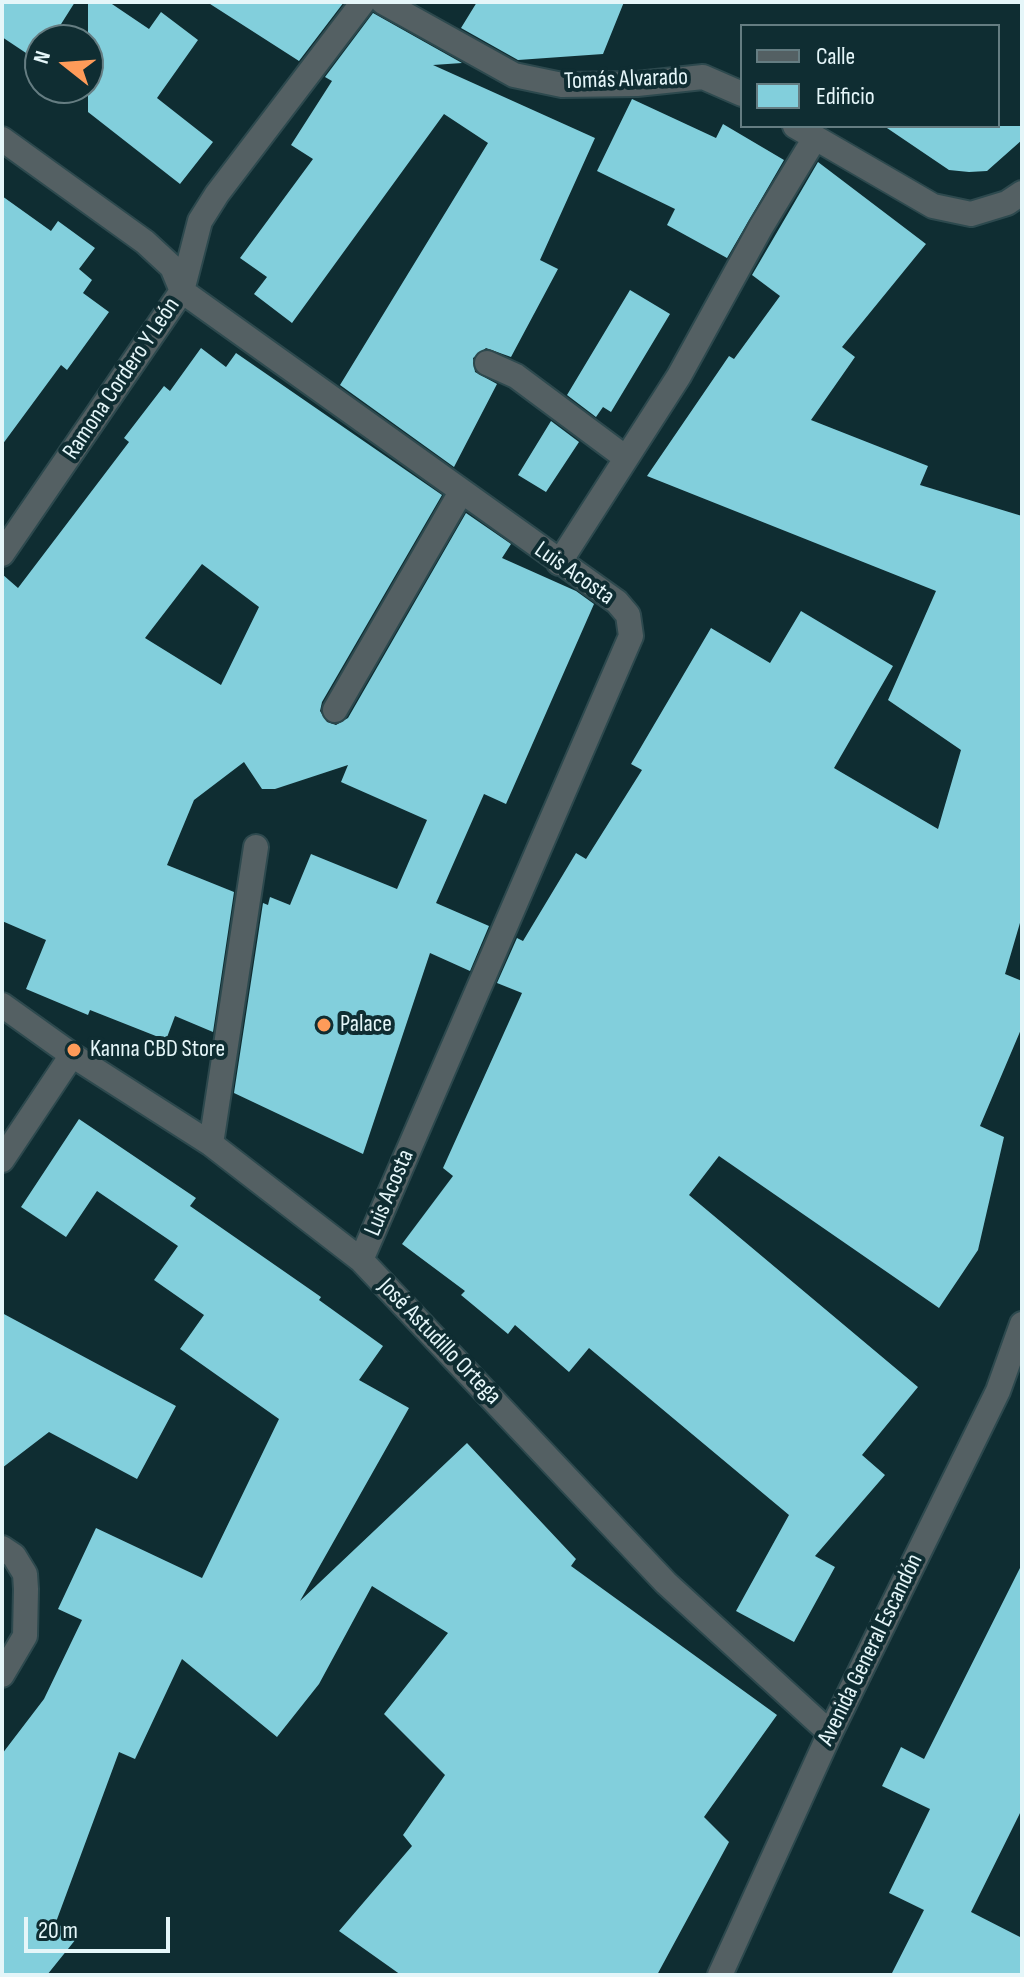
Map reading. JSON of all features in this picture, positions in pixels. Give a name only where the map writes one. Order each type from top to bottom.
[{"type":"street","name":"Ramona Cordero Y León","points":[[2,554],[182,291],[200,221],[217,194],[363,2]]},
{"type":"street","name":"Tomás Alvarado","points":[[383,2],[514,75],[562,85],[637,84],[703,77],[740,93]]},
{"type":"street","points":[[559,563],[679,376],[761,227],[805,132],[933,206],[971,214],[1007,203],[1022,193]]},
{"type":"street","name":"Luis Acosta","points":[[2,139],[145,242],[172,267],[182,291],[617,602],[628,615],[631,636],[361,1260]]},
{"type":"street","points":[[487,363],[516,376],[626,458]]},
{"type":"street","points":[[335,710],[461,492]]},
{"type":"street","points":[[211,1144],[256,847]]},
{"type":"street","name":"José Astudillo Ortega","points":[[2,1005],[72,1055],[211,1144],[361,1260],[666,1583],[830,1733]]},
{"type":"street","points":[[2,1160],[72,1055]]},
{"type":"street","name":"Avenida General Escandón","points":[[720,1975],[830,1733],[998,1391],[1022,1324]]},
{"type":"street","points":[[2,1548],[14,1556],[25,1574],[25,1636],[2,1675]]},
{"type":"building","points":[[2,2],[75,2],[61,24],[24,24],[24,52],[2,37]]},
{"type":"building","points":[[88,2],[109,2],[149,29],[161,12],[198,40],[157,98],[213,142],[180,184],[88,112],[88,104],[104,104],[104,24],[88,24]]},
{"type":"building","points":[[207,2],[344,2],[299,61]]},
{"type":"building","points":[[477,2],[624,2],[603,54],[518,60],[461,28]]},
{"type":"building","points":[[373,13],[462,63],[433,65],[595,138],[540,260],[558,269],[511,357],[486,348],[473,358],[475,372],[497,384],[454,467],[340,385],[488,143],[444,114],[292,323],[254,294],[267,277],[240,258],[313,159],[291,145],[332,81],[325,77]]},
{"type":"building","points":[[632,99],[716,138],[723,124],[784,160],[727,258],[667,225],[675,209],[597,171]]},
{"type":"building","points":[[1022,126],[1022,140],[987,171],[949,170],[887,128]]},
{"type":"building","points":[[818,162],[926,244],[842,347],[855,357],[811,420],[928,466],[920,485],[1022,516],[1022,916],[1005,974],[1022,981],[1022,1027],[980,1126],[1004,1137],[978,1250],[939,1308],[719,1156],[689,1195],[918,1387],[862,1455],[885,1475],[815,1556],[835,1567],[794,1642],[736,1611],[789,1515],[589,1348],[569,1372],[515,1325],[508,1334],[461,1295],[465,1291],[402,1244],[453,1176],[443,1168],[522,993],[497,983],[517,938],[523,941],[576,853],[586,859],[642,770],[631,764],[711,628],[770,663],[801,611],[893,666],[834,768],[938,829],[961,750],[888,700],[936,591],[647,476],[729,356],[734,359],[780,296],[752,275]]},
{"type":"building","points":[[2,196],[51,231],[58,221],[95,248],[79,269],[92,280],[83,293],[109,312],[67,370],[61,365],[2,445]]},
{"type":"building","points":[[630,290],[670,314],[611,412],[603,407],[596,417],[567,395]]},
{"type":"building","points":[[201,348],[226,367],[236,353],[442,495],[322,702],[320,711],[327,722],[336,725],[348,718],[466,513],[511,544],[502,558],[576,591],[594,604],[506,804],[484,794],[436,903],[489,926],[470,971],[430,953],[363,1154],[234,1093],[263,903],[268,905],[270,897],[290,905],[311,854],[397,889],[427,820],[341,782],[348,765],[275,789],[262,789],[244,762],[194,800],[167,865],[234,892],[213,1032],[175,1016],[166,1040],[90,1010],[88,1015],[26,989],[46,940],[2,921],[2,574],[18,588],[129,442],[124,438],[164,386],[170,391]],"holes":[[[202,564],[259,607],[221,685],[145,638]]]},
{"type":"building","points":[[551,421],[579,442],[546,492],[518,475]]},
{"type":"building","points":[[79,1119],[196,1198],[190,1206],[321,1297],[319,1300],[383,1346],[359,1380],[409,1408],[300,1601],[467,1443],[576,1559],[571,1566],[777,1715],[704,1817],[729,1842],[657,1975],[401,1975],[339,1931],[412,1846],[403,1835],[445,1775],[384,1714],[448,1633],[372,1586],[319,1684],[277,1737],[182,1659],[135,1759],[119,1752],[56,1922],[76,1939],[47,1975],[2,1975],[2,1754],[44,1699],[82,1620],[58,1609],[96,1528],[202,1578],[279,1419],[180,1349],[204,1315],[154,1280],[178,1246],[97,1191],[66,1237],[21,1207]]},
{"type":"building","points":[[2,1313],[176,1406],[137,1479],[49,1432],[2,1468]]},
{"type":"building","points":[[1022,1564],[1022,1809],[971,1912],[1022,1938],[1022,1975],[891,1975],[924,1910],[889,1893],[930,1809],[882,1786],[901,1747],[924,1759]]},
{"type":"place","name":"Palace","points":[[324,1025]]},
{"type":"place","name":"Kanna CBD Store","points":[[74,1050]]}]
